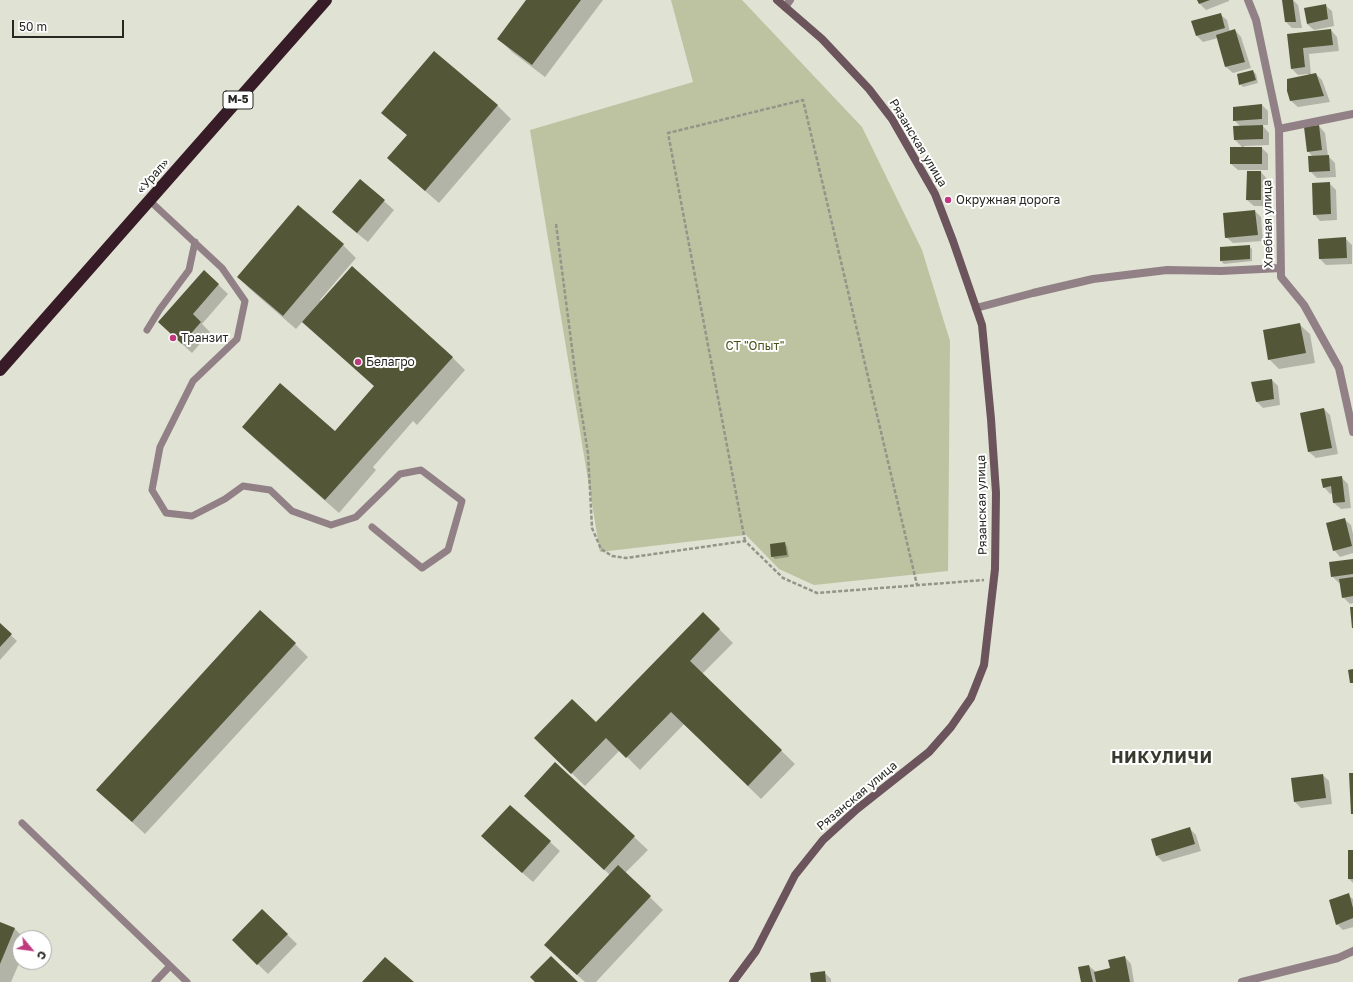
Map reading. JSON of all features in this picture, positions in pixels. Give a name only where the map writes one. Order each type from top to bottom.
[{"type":"highway","name":"«Урал»","points":[[0,370],[326,0]]},
{"type":"street","name":"Рязанская улица","points":[[733,982],[756,951],[795,875],[823,840],[857,809],[929,752],[951,727],[971,698],[984,665],[994,579],[996,493],[982,325],[953,241],[935,194],[892,120],[869,89],[833,50],[787,3],[777,0]]},
{"type":"street","name":"Хлебная улица","points":[[1248,0],[1256,20],[1279,129],[1281,277],[1304,305],[1339,368],[1353,432]]},
{"type":"street","points":[[1279,129],[1353,114]]},
{"type":"street","points":[[976,308],[1093,279],[1167,270],[1221,271],[1281,268]]},
{"type":"street","points":[[1242,982],[1338,958],[1353,951]]},
{"type":"lane","points":[[150,201],[222,268],[244,301],[237,339],[193,381],[160,447],[152,490],[166,513],[192,516],[225,499],[243,486],[270,490],[292,511],[331,525],[356,517],[400,474],[421,470],[462,502],[448,550],[422,568],[372,527]]},
{"type":"lane","points":[[147,330],[160,309],[189,270],[195,242]]},
{"type":"lane","points":[[22,823],[187,982]]},
{"type":"lane","points":[[156,982],[170,966]]},
{"type":"path","points":[[918,585],[803,100],[668,133],[745,541],[782,578],[817,593],[994,579]]},
{"type":"path","points":[[556,224],[576,379],[588,454],[592,528],[601,549],[612,556],[626,558],[745,541]]},
{"type":"green space","name":"СТ \"Опыт\"","points":[[671,0],[742,0],[862,127],[922,250],[950,341],[948,571],[814,585],[779,569],[746,535],[600,552],[530,130],[693,82]]},
{"type":"building","points":[[526,0],[581,0],[532,65],[497,39]]},
{"type":"building","points":[[1197,0],[1210,0],[1199,4]]},
{"type":"building","points":[[1282,0],[1293,0],[1296,22],[1285,22]]},
{"type":"building","points":[[1326,4],[1328,19],[1307,24],[1304,8]]},
{"type":"building","points":[[1221,13],[1225,28],[1196,36],[1191,21]]},
{"type":"building","points":[[1235,29],[1245,62],[1225,67],[1216,35]]},
{"type":"building","points":[[1331,29],[1333,45],[1303,48],[1305,67],[1291,69],[1287,34]]},
{"type":"building","points":[[434,51],[498,105],[425,191],[387,158],[407,135],[381,113]]},
{"type":"building","points":[[1253,70],[1256,80],[1239,85],[1237,74]]},
{"type":"building","points":[[1316,73],[1324,96],[1290,101],[1287,91],[1287,79]]},
{"type":"building","points":[[1262,104],[1262,119],[1233,121],[1233,107]]},
{"type":"building","points":[[1263,125],[1263,139],[1234,140],[1233,126]]},
{"type":"building","points":[[1319,125],[1322,150],[1307,152],[1304,127]]},
{"type":"building","points":[[1230,147],[1262,147],[1262,164],[1230,164]]},
{"type":"building","points":[[1329,155],[1330,171],[1309,172],[1308,156]]},
{"type":"building","points":[[1247,171],[1261,171],[1261,200],[1246,200]]},
{"type":"building","points":[[360,179],[385,200],[357,233],[332,212]]},
{"type":"building","points":[[1330,182],[1331,214],[1313,215],[1312,183]]},
{"type":"building","points":[[298,205],[344,244],[283,316],[237,277]]},
{"type":"building","points":[[1255,210],[1258,235],[1225,238],[1223,213]]},
{"type":"building","points":[[1346,237],[1347,258],[1319,259],[1318,239]]},
{"type":"building","points":[[1250,245],[1250,259],[1220,261],[1220,247]]},
{"type":"building","points":[[352,266],[453,357],[325,500],[242,427],[280,383],[335,431],[374,386],[302,322]]},
{"type":"building","points":[[204,270],[219,284],[193,314],[201,322],[182,344],[158,322]]},
{"type":"building","points":[[1300,323],[1306,353],[1268,360],[1263,330]]},
{"type":"building","points":[[1272,379],[1274,399],[1256,402],[1251,382]]},
{"type":"building","points":[[1324,408],[1332,448],[1308,452],[1300,413]]},
{"type":"building","points":[[1342,476],[1345,502],[1333,503],[1331,486],[1323,488],[1321,479]]},
{"type":"building","points":[[1345,518],[1352,546],[1333,551],[1326,523]]},
{"type":"building","points":[[785,542],[787,555],[771,557],[770,544]]},
{"type":"building","points":[[1353,559],[1353,574],[1331,577],[1329,562]]},
{"type":"building","points":[[1353,577],[1353,596],[1342,598],[1339,579]]},
{"type":"building","points":[[1350,607],[1353,607],[1353,628],[1352,628]]},
{"type":"building","points":[[260,610],[296,643],[132,822],[96,790]]},
{"type":"building","points":[[703,612],[720,629],[690,661],[782,750],[748,786],[671,712],[626,758],[606,738],[571,774],[534,738],[572,699],[596,722]]},
{"type":"building","points":[[0,623],[12,634],[0,647]]},
{"type":"building","points":[[1353,669],[1353,683],[1350,683],[1348,670]]},
{"type":"building","points":[[555,762],[635,836],[604,870],[524,796]]},
{"type":"building","points":[[1349,773],[1353,773],[1353,814],[1351,814]]},
{"type":"building","points":[[1323,774],[1326,798],[1294,802],[1291,778]]},
{"type":"building","points":[[510,805],[551,841],[522,873],[481,836]]},
{"type":"building","points":[[1190,827],[1195,844],[1156,856],[1151,839]]},
{"type":"building","points":[[1348,850],[1353,850],[1353,879],[1348,879]]},
{"type":"building","points":[[618,865],[651,896],[577,975],[544,945]]},
{"type":"building","points":[[1349,893],[1353,908],[1353,918],[1336,925],[1329,900]]},
{"type":"building","points":[[262,909],[288,934],[257,965],[232,940]]},
{"type":"building","points":[[0,922],[15,928],[14,930],[12,930],[12,935],[0,964]]},
{"type":"building","points":[[551,956],[578,982],[535,982],[530,977]]},
{"type":"building","points":[[1125,956],[1130,982],[1096,982],[1094,972],[1110,968],[1108,960]]},
{"type":"building","points":[[385,957],[414,982],[362,982]]},
{"type":"building","points":[[1089,965],[1093,982],[1081,982],[1078,967]]},
{"type":"building","points":[[825,971],[826,982],[811,982],[810,973]]},
{"type":"place","name":"Окружная дорога","points":[[948,200]]},
{"type":"place","name":"Транзит","points":[[173,338]]},
{"type":"place","name":"Белагро","points":[[358,362]]},
{"type":"district","name":"НИКУЛИЧИ","points":[[1162,758]]}]
